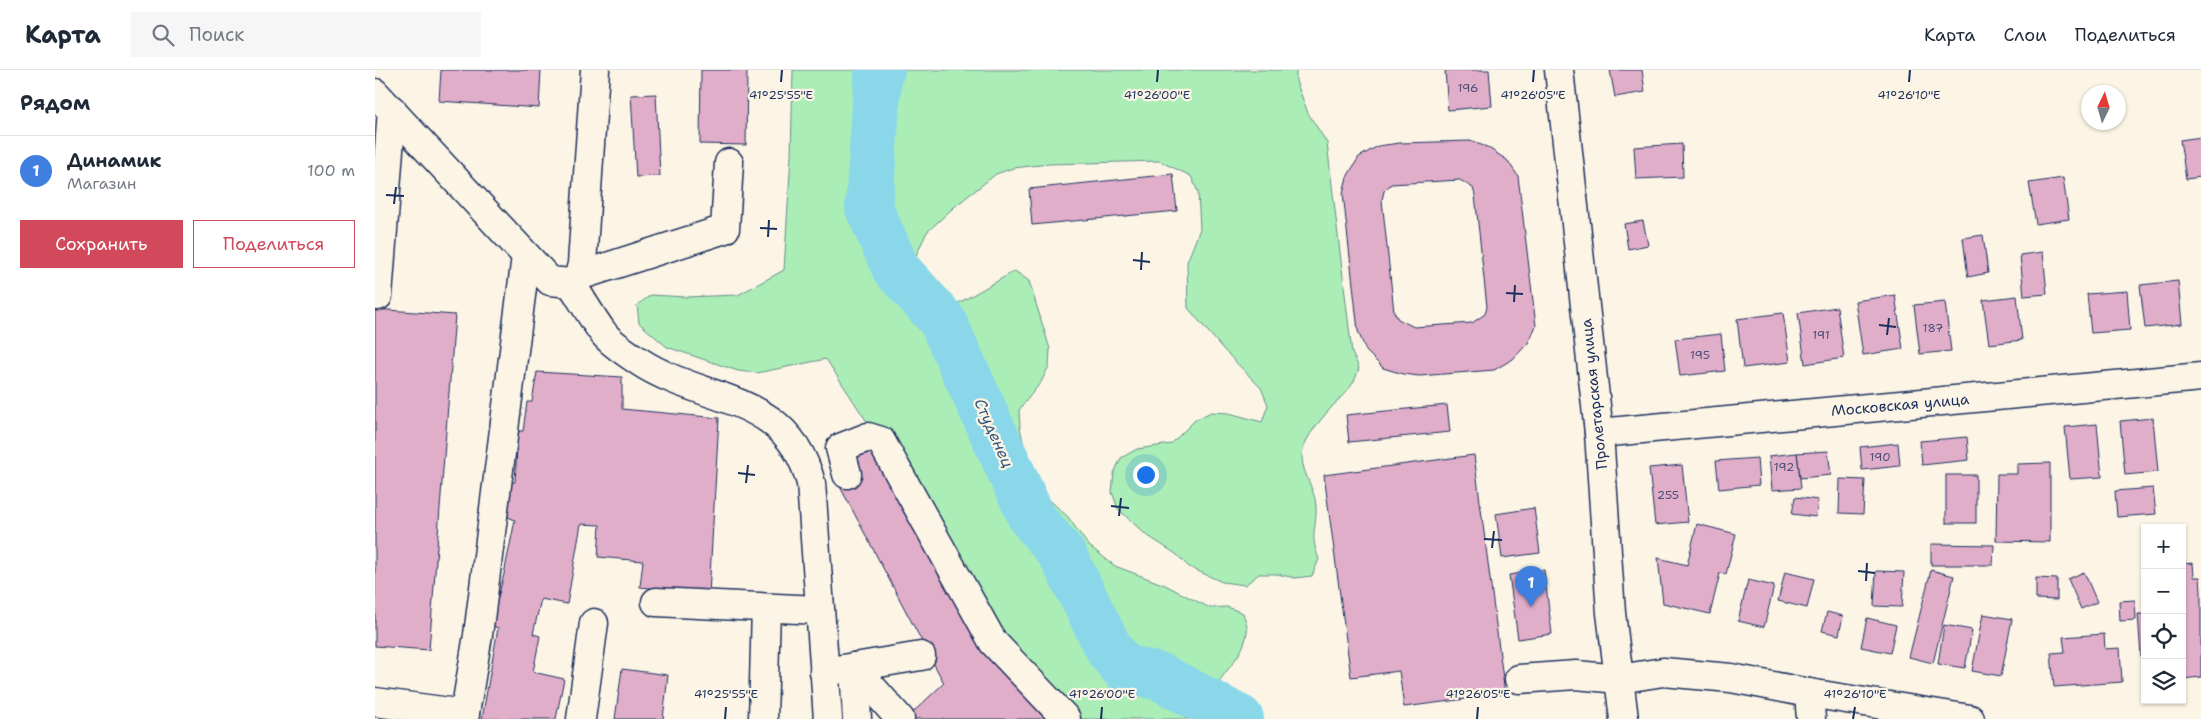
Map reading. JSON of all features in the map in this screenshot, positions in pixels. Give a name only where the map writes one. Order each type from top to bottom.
[{"type":"street","points":[[575,280],[582,264],[595,70]]},
{"type":"street","name":"Пролетарская улица","points":[[1559,70],[1599,433],[1611,613],[1624,719]]},
{"type":"street","points":[[383,101],[550,281],[575,280],[725,229],[729,163]]},
{"type":"street","points":[[378,296],[383,101]]},
{"type":"street","points":[[375,702],[464,716],[478,635],[527,256]]},
{"type":"street","points":[[575,280],[605,334],[617,346],[651,369],[743,404],[779,428],[797,447],[806,464],[811,483],[828,719]]},
{"type":"street","name":"Московская улица","points":[[1599,433],[2201,377]]},
{"type":"street","points":[[847,474],[841,448],[868,437],[881,441],[993,642],[1066,719]]},
{"type":"street","points":[[656,602],[819,610]]},
{"type":"street","points":[[763,719],[766,608]]},
{"type":"street","points":[[581,719],[594,623]]},
{"type":"street","points":[[824,672],[921,656]]},
{"type":"street","points":[[854,668],[857,719]]},
{"type":"street","points":[[854,668],[900,719]]},
{"type":"street","points":[[1519,679],[1576,675],[1619,679],[1663,672],[1731,678],[1810,706],[1970,719]]},
{"type":"green space","points":[[793,70],[1296,70],[1296,81],[1308,113],[1327,143],[1352,353],[1359,368],[1352,384],[1313,430],[1303,449],[1303,464],[1314,494],[1316,506],[1314,544],[1319,559],[1312,576],[1295,578],[1277,574],[1259,574],[1245,585],[1222,582],[1189,567],[1176,554],[1145,534],[1118,509],[1112,492],[1114,473],[1121,458],[1137,449],[1171,444],[1195,420],[1211,412],[1229,413],[1262,422],[1268,405],[1261,388],[1223,349],[1188,308],[1187,262],[1200,229],[1198,192],[1191,176],[1159,161],[1049,164],[1013,168],[996,174],[953,208],[927,232],[901,287],[908,300],[915,307],[939,314],[1015,271],[1029,281],[1050,349],[1049,366],[1041,382],[1019,410],[1020,428],[1028,463],[1042,493],[1068,517],[1088,545],[1115,566],[1165,585],[1210,608],[1227,607],[1243,613],[1247,630],[1244,644],[1239,655],[1212,694],[1208,706],[1208,719],[1080,719],[1023,661],[826,359],[757,373],[738,371],[667,347],[639,323],[637,305],[651,295],[686,297],[738,295],[784,270],[791,156]]},
{"type":"building","points":[[441,70],[541,70],[539,108],[439,101]]},
{"type":"building","points":[[701,70],[747,70],[746,145],[700,144]]},
{"type":"building","points":[[1445,70],[1489,70],[1492,106],[1448,110]]},
{"type":"building","points":[[1610,70],[1642,70],[1645,92],[1615,97]]},
{"type":"building","points":[[656,94],[660,176],[636,177],[631,95]]},
{"type":"building","points":[[2201,137],[2201,177],[2186,179],[2180,140]]},
{"type":"building","points":[[1470,141],[1487,147],[1507,160],[1518,176],[1536,326],[1528,343],[1513,359],[1494,370],[1419,376],[1403,374],[1383,368],[1366,351],[1358,331],[1343,193],[1347,177],[1359,157],[1378,146],[1400,143]],"holes":[[[1460,180],[1473,188],[1487,307],[1485,314],[1472,323],[1414,327],[1398,319],[1394,312],[1382,200],[1384,191],[1391,184]]]},
{"type":"building","points":[[1682,144],[1683,177],[1636,179],[1634,147]]},
{"type":"building","points":[[1173,174],[1177,211],[1032,225],[1029,189]]},
{"type":"building","points":[[2063,178],[2069,219],[2036,224],[2029,183]]},
{"type":"building","points":[[1643,221],[1648,245],[1628,249],[1624,224]]},
{"type":"building","points":[[1983,235],[1988,273],[1968,277],[1963,238]]},
{"type":"building","points":[[2043,252],[2047,294],[2024,296],[2020,255]]},
{"type":"building","points":[[2178,281],[2182,324],[2145,328],[2140,285]]},
{"type":"building","points":[[2127,291],[2130,330],[2091,333],[2087,294]]},
{"type":"building","points":[[1895,295],[1903,349],[1863,355],[1855,301]]},
{"type":"building","points":[[2017,296],[2022,340],[1989,344],[1983,300]]},
{"type":"building","points":[[1945,302],[1951,351],[1920,354],[1914,305]]},
{"type":"building","points":[[1837,307],[1844,358],[1805,364],[1798,313]]},
{"type":"building","points":[[375,309],[455,315],[429,650],[375,646]]},
{"type":"building","points":[[1783,313],[1790,362],[1743,368],[1737,319]]},
{"type":"building","points":[[1721,334],[1725,371],[1680,376],[1675,339]]},
{"type":"building","points":[[537,372],[622,377],[622,409],[719,418],[709,594],[640,587],[643,561],[598,557],[600,525],[581,524],[567,604],[541,599],[533,634],[540,636],[533,672],[564,679],[556,719],[482,719],[498,628],[491,625],[515,520],[508,517],[508,482],[515,482],[518,431],[523,431],[527,402],[532,402]]},
{"type":"building","points":[[1447,405],[1450,432],[1349,442],[1346,415]]},
{"type":"building","points":[[2153,418],[2158,472],[2125,475],[2120,421]]},
{"type":"building","points":[[2097,424],[2102,477],[2070,479],[2065,427]]},
{"type":"building","points":[[1967,437],[1969,460],[1922,465],[1920,441]]},
{"type":"building","points":[[1898,443],[1900,466],[1862,470],[1860,447]]},
{"type":"building","points":[[872,444],[1049,719],[913,719],[910,715],[944,683],[837,481],[852,455]]},
{"type":"building","points":[[1828,451],[1831,475],[1800,478],[1797,453]]},
{"type":"building","points":[[1797,453],[1801,488],[1772,490],[1769,456]]},
{"type":"building","points":[[1474,455],[1505,694],[1404,707],[1399,671],[1351,677],[1324,475]]},
{"type":"building","points":[[1757,458],[1759,485],[1719,489],[1716,461]]},
{"type":"building","points":[[2050,463],[2050,542],[1996,541],[1997,474],[2017,474],[2017,464]]},
{"type":"building","points":[[1682,465],[1688,522],[1655,525],[1649,468]]},
{"type":"building","points":[[1946,475],[1976,475],[1976,523],[1946,523]]},
{"type":"building","points":[[1840,479],[1865,480],[1863,514],[1839,513]]},
{"type":"building","points":[[2153,488],[2156,514],[2117,517],[2115,491]]},
{"type":"building","points":[[1795,497],[1818,500],[1816,517],[1792,514]]},
{"type":"building","points":[[1534,508],[1540,553],[1502,558],[1496,514]]},
{"type":"building","points":[[1697,524],[1736,534],[1726,574],[1720,573],[1710,614],[1663,603],[1658,558],[1687,565]]},
{"type":"building","points":[[1931,544],[1994,545],[1993,565],[1931,565]]},
{"type":"building","points":[[2193,563],[2194,577],[2200,577],[2201,677],[2186,679],[2186,569],[2186,564]]},
{"type":"building","points":[[1544,570],[1552,634],[1518,639],[1509,575]]},
{"type":"building","points":[[1931,570],[1954,576],[1933,663],[1909,657]]},
{"type":"building","points":[[1876,571],[1904,572],[1902,607],[1874,606]]},
{"type":"building","points":[[1785,572],[1814,579],[1807,608],[1778,601]]},
{"type":"building","points":[[2084,572],[2097,602],[2081,609],[2068,579]]},
{"type":"building","points":[[2036,578],[2057,579],[2057,600],[2036,599]]},
{"type":"building","points":[[1748,580],[1774,586],[1764,627],[1738,621]]},
{"type":"building","points":[[2135,600],[2136,620],[2120,621],[2119,601]]},
{"type":"building","points":[[1827,612],[1843,616],[1839,635],[1822,631]]},
{"type":"building","points":[[1983,614],[2012,619],[2001,676],[1972,671]]},
{"type":"building","points":[[2138,614],[2141,614],[2141,656]]},
{"type":"building","points":[[1867,618],[1896,625],[1890,653],[1861,647]]},
{"type":"building","points":[[1944,625],[1972,630],[1965,668],[1938,664]]},
{"type":"building","points":[[2104,634],[2105,649],[2120,648],[2122,682],[2054,687],[2051,653],[2065,652],[2063,637]]},
{"type":"building","points":[[622,669],[668,675],[663,719],[615,719]]},
{"type":"waterway","name":"Студенец","points":[[881,70],[878,75],[869,208],[896,269],[942,320],[1032,518],[1062,554],[1110,651],[1124,668],[1160,677],[1240,719]]},
{"type":"place","name":"Динамик","points":[[1531,607]]}]
